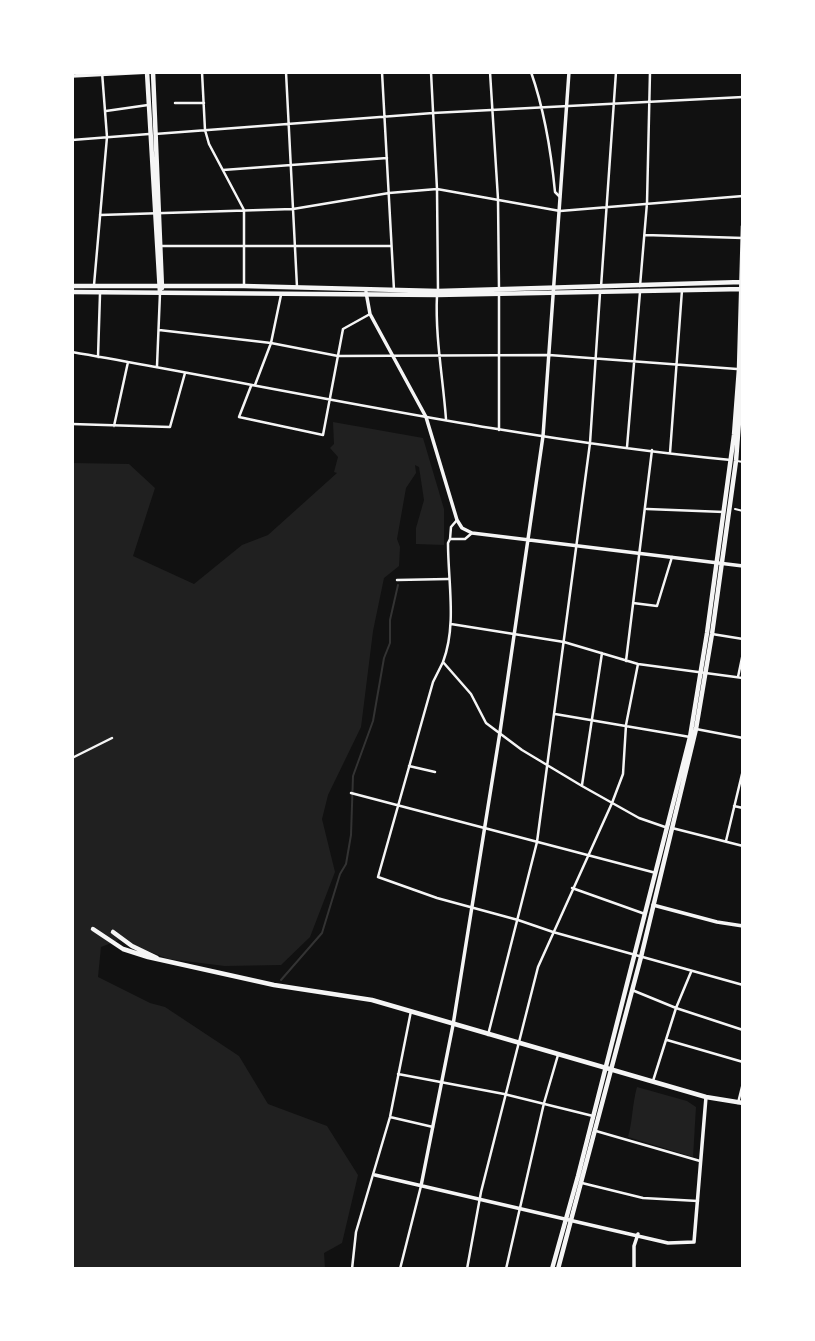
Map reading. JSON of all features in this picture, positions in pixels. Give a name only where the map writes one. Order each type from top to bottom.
[{"type":"main road","points":[[149,72],[160,289]]},
{"type":"main road","points":[[157,212],[160,289]]},
{"type":"main road","points":[[558,1269],[593,1116],[641,957],[696,729],[720,562],[724,512],[742,417],[743,226]]},
{"type":"main road","points":[[73,288],[94,286],[282,293],[437,293],[640,289],[742,282]]},
{"type":"main road","points":[[73,288],[100,292],[244,286],[366,293],[394,290],[437,293]]},
{"type":"main road","points":[[640,289],[742,289]]},
{"type":"main road","points":[[552,1269],[582,1183],[645,914],[671,828],[712,634],[741,368]]},
{"type":"main road","points":[[93,929],[123,948],[167,962],[274,985],[372,1000],[706,1097],[741,1103]]},
{"type":"main road","points":[[113,932],[132,946],[167,962]]},
{"type":"street","points":[[72,76],[149,72]]},
{"type":"street","points":[[202,72],[205,130],[209,144],[244,210],[244,286]]},
{"type":"street","points":[[286,72],[297,287]]},
{"type":"street","points":[[382,72],[394,290]]},
{"type":"street","points":[[431,72],[437,189],[435,328],[441,357],[446,419]]},
{"type":"street","points":[[490,72],[498,200],[499,429]]},
{"type":"street","points":[[531,72],[543,107],[555,192],[561,197]]},
{"type":"street","points":[[400,1269],[421,1186],[453,1025],[500,732],[543,436],[569,72]]},
{"type":"street","points":[[488,1035],[537,842],[548,765],[590,443],[616,72]]},
{"type":"street","points":[[627,447],[647,203],[650,72]]},
{"type":"street","points":[[94,286],[107,137],[102,73]]},
{"type":"street","points":[[72,140],[433,113],[743,97]]},
{"type":"street","points":[[175,103],[204,103]]},
{"type":"street","points":[[105,111],[152,105]]},
{"type":"street","points":[[223,170],[387,158]]},
{"type":"street","points":[[100,215],[293,209],[389,193],[437,189],[560,211],[743,196]]},
{"type":"street","points":[[645,235],[743,238]]},
{"type":"street","points":[[160,246],[391,246]]},
{"type":"street","points":[[72,280],[73,288]]},
{"type":"street","points":[[157,367],[160,289]]},
{"type":"street","points":[[670,453],[682,290]]},
{"type":"street","points":[[98,357],[100,292]]},
{"type":"street","points":[[282,293],[271,344],[239,417],[323,435],[343,329],[370,314]]},
{"type":"street","points":[[366,293],[370,314],[426,417],[457,520],[463,527],[472,533],[743,566]]},
{"type":"street","points":[[159,330],[271,344],[338,356],[394,358],[549,355],[741,368]]},
{"type":"street","points":[[72,352],[499,429],[743,461]]},
{"type":"street","points":[[114,426],[128,362]]},
{"type":"street","points":[[72,424],[170,427],[185,373]]},
{"type":"street","points":[[626,661],[652,450]]},
{"type":"street","points":[[646,509],[724,512]]},
{"type":"street","points":[[735,509],[743,511]]},
{"type":"street","points":[[457,520],[451,527],[450,539],[449,645],[433,682],[378,877],[437,898],[743,985]]},
{"type":"street","points":[[450,539],[465,538],[472,533]]},
{"type":"street","points":[[634,603],[657,606],[672,557]]},
{"type":"street","points":[[397,580],[448,579]]},
{"type":"street","points":[[451,623],[564,642],[638,664],[741,678],[743,653]]},
{"type":"street","points":[[712,634],[743,639]]},
{"type":"street","points":[[582,786],[601,653]]},
{"type":"street","points":[[443,662],[471,694],[486,723],[522,750],[639,818],[743,846]]},
{"type":"street","points":[[467,1269],[504,1094],[538,967],[623,774],[626,725],[638,664]]},
{"type":"street","points":[[554,714],[690,737]]},
{"type":"street","points":[[696,729],[743,738]]},
{"type":"street","points":[[72,758],[113,738]]},
{"type":"street","points":[[409,766],[435,772]]},
{"type":"street","points":[[726,842],[743,770]]},
{"type":"street","points":[[351,793],[656,873]]},
{"type":"street","points":[[734,806],[743,808]]},
{"type":"street","points":[[572,888],[645,914]]},
{"type":"street","points":[[653,904],[717,922],[743,926]]},
{"type":"street","points":[[653,1081],[691,971]]},
{"type":"street","points":[[632,990],[743,1030]]},
{"type":"street","points":[[352,1269],[356,1232],[390,1117],[411,1011]]},
{"type":"street","points":[[667,1040],[743,1062]]},
{"type":"street","points":[[506,1269],[544,1103],[558,1055]]},
{"type":"street","points":[[398,1074],[443,1080],[593,1116]]},
{"type":"street","points":[[741,1103],[743,1083]]},
{"type":"street","points":[[374,1175],[668,1243],[694,1242],[706,1097]]},
{"type":"street","points":[[390,1117],[433,1127]]},
{"type":"street","points":[[595,1131],[700,1161]]},
{"type":"street","points":[[582,1183],[643,1198],[698,1201]]},
{"type":"street","points":[[634,1269],[634,1246],[638,1234]]},
{"type":"shaded area","points":[[333,422],[423,438],[444,509],[444,545],[416,544],[416,528],[424,500],[419,467],[415,465],[416,473],[406,488],[397,539],[400,547],[399,566],[384,578],[373,631],[361,727],[328,795],[322,819],[335,872],[310,937],[281,965],[225,966],[169,959],[119,940],[101,947],[98,977],[150,1003],[165,1007],[239,1056],[268,1104],[327,1126],[358,1175],[342,1243],[324,1253],[325,1269],[72,1269],[72,463],[129,464],[155,488],[133,556],[194,584],[242,545],[268,535],[337,473],[334,472],[338,457],[330,448],[334,444]]},
{"type":"shaded area","points":[[637,1087],[687,1101],[696,1107],[693,1157],[628,1137]]},
{"type":"waterway","points":[[281,980],[322,933],[340,874],[346,864],[351,835],[353,776],[373,721],[384,658],[390,643],[390,620],[398,585]]}]
